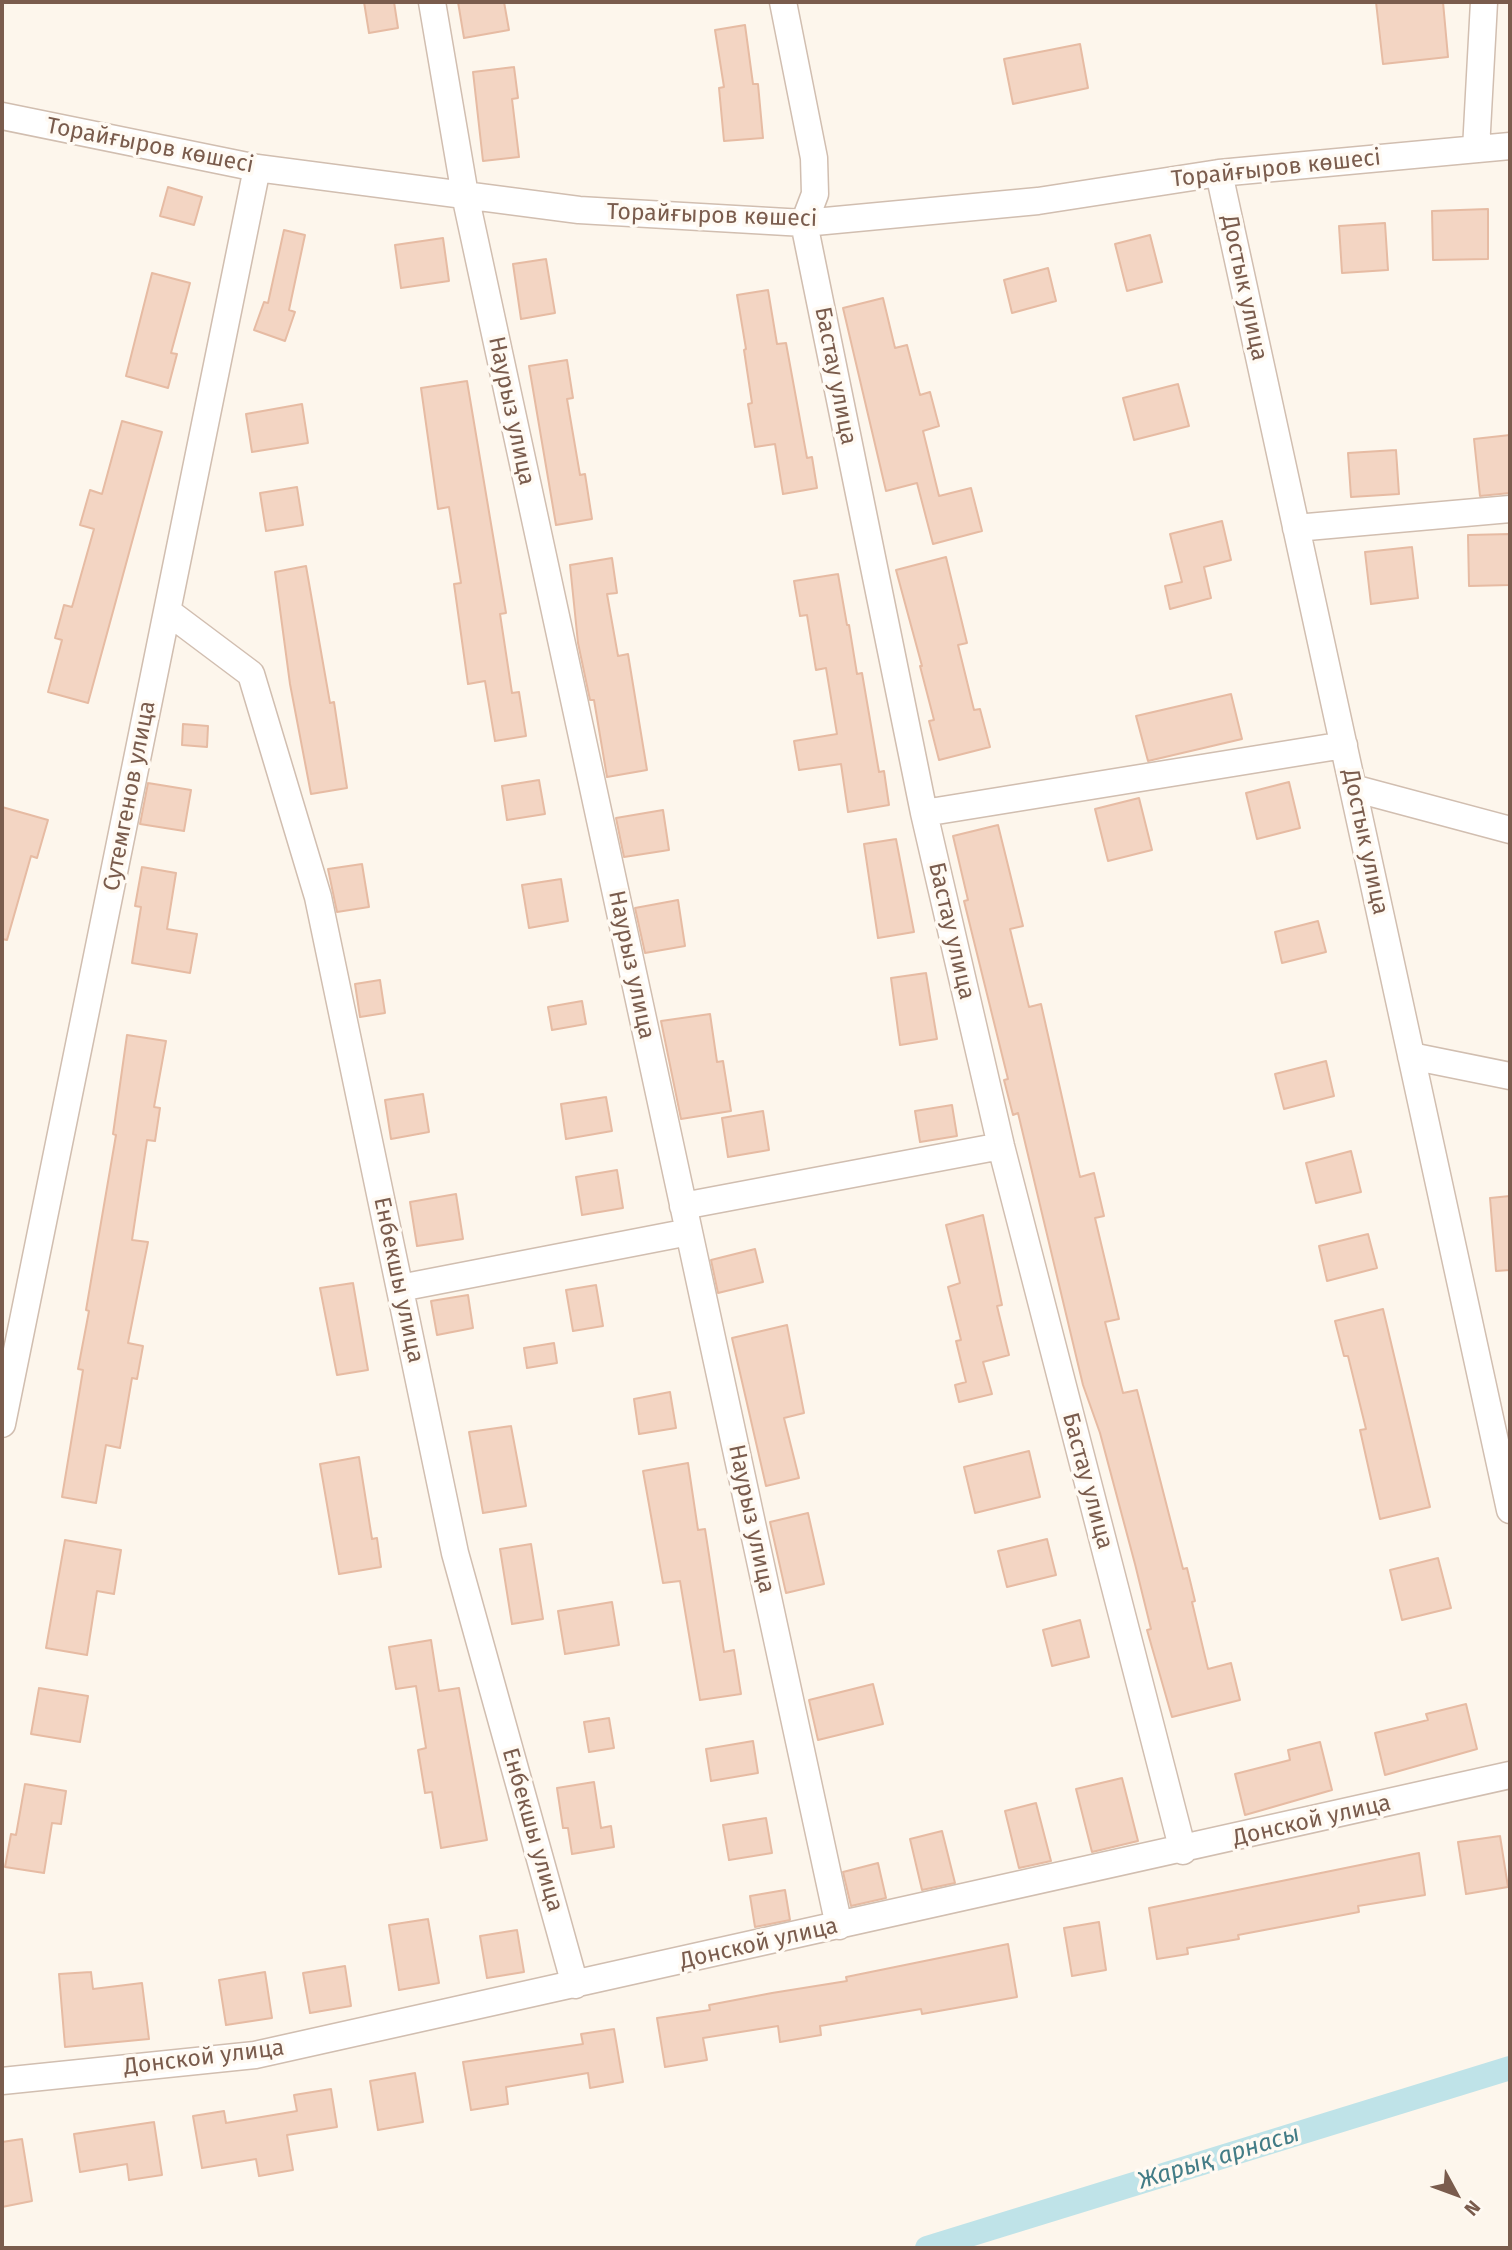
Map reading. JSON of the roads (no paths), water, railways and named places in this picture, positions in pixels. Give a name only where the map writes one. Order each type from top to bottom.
[{"type":"street","name":"Наурыз улица","points":[[432,2],[465,195],[839,1926]]},
{"type":"street","name":"Бастау улица","points":[[783,2],[814,158],[815,194],[804,223],[923,813],[1000,1146],[1183,1851]]},
{"type":"street","points":[[1476,149],[1484,2]]},
{"type":"street","name":"Торайғыров көшесі","points":[[2,116],[257,168],[579,210],[804,223],[1038,201],[1219,173],[1510,146]]},
{"type":"street","name":"Сутемгенов улица","points":[[2,1424],[257,168]]},
{"type":"street","name":"Достык улица","points":[[1219,173],[1510,1510]]},
{"type":"street","points":[[1296,528],[1510,509]]},
{"type":"street","name":"Енбекшы улица","points":[[167,611],[251,674],[318,897],[455,1553],[575,1985]]},
{"type":"street","points":[[923,813],[1344,745]]},
{"type":"street","points":[[1353,788],[1510,830]]},
{"type":"street","points":[[1411,1055],[1510,1076]]},
{"type":"street","points":[[683,1206],[1000,1146]]},
{"type":"street","points":[[400,1288],[689,1233]]},
{"type":"street","name":"Донской улица","points":[[2,2081],[255,2055],[1183,1851],[1510,1775]]},
{"type":"waterway","name":"Жарық арнасы","points":[[927,2248],[1510,2068]]}]
